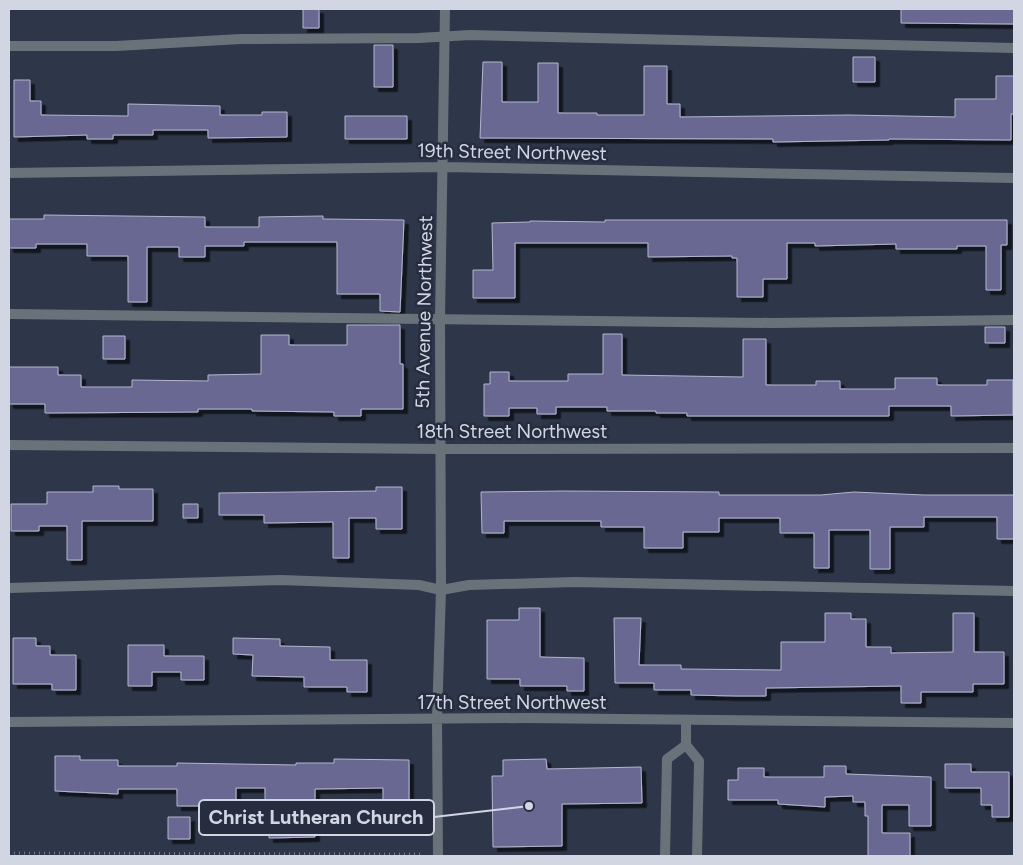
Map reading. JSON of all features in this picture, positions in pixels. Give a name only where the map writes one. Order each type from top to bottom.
[{"type":"street","name":"5th Avenue Northwest","points":[[438,856],[437,719],[441,590],[440,318],[445,9]]},
{"type":"street","points":[[9,46],[116,46],[241,38],[419,38],[445,35],[1014,48]]},
{"type":"street","name":"19th Street Northwest","points":[[9,173],[443,168],[1014,178]]},
{"type":"street","points":[[9,314],[773,323],[1014,320]]},
{"type":"street","name":"18th Street Northwest","points":[[9,445],[440,448],[1014,448]]},
{"type":"street","points":[[9,588],[281,580],[420,585],[441,590],[469,585],[575,582],[1014,591]]},
{"type":"street","name":"17th Street Northwest","points":[[9,722],[437,719],[1014,723]]},
{"type":"street","points":[[686,721],[686,745],[699,761],[697,856]]},
{"type":"street","points":[[665,856],[667,759],[686,745]]},
{"type":"path","points":[[9,853],[420,854]]},
{"type":"building","points":[[303,9],[319,9],[319,28],[303,28]]},
{"type":"building","points":[[901,9],[1014,9],[1014,24],[901,23]]},
{"type":"building","points":[[374,45],[393,45],[393,87],[374,87]]},
{"type":"building","points":[[853,57],[875,57],[875,82],[853,82]]},
{"type":"building","points":[[483,62],[502,62],[502,102],[538,102],[538,63],[558,63],[558,113],[597,113],[597,115],[644,115],[644,66],[667,66],[667,104],[680,104],[680,117],[849,115],[955,117],[955,99],[996,99],[996,76],[1014,76],[1014,114],[1011,114],[1011,140],[889,139],[773,142],[773,139],[480,138]]},
{"type":"building","points":[[14,80],[30,80],[30,101],[41,101],[41,115],[128,116],[128,104],[220,106],[220,115],[262,115],[262,112],[287,112],[287,137],[208,138],[208,130],[153,130],[153,135],[113,135],[113,139],[87,139],[87,135],[14,137]]},
{"type":"building","points":[[345,116],[407,116],[407,139],[345,139]]},
{"type":"building","points":[[44,215],[205,217],[205,227],[259,227],[259,217],[323,216],[323,219],[404,220],[400,312],[380,311],[380,294],[337,294],[337,242],[244,242],[244,246],[205,246],[205,257],[179,257],[179,247],[147,247],[147,302],[128,302],[128,256],[87,256],[87,244],[36,244],[36,248],[9,248],[9,219],[44,219]]},
{"type":"building","points":[[605,220],[1007,220],[1007,245],[1001,245],[1001,290],[986,290],[986,246],[957,246],[957,249],[896,249],[896,244],[815,246],[815,243],[787,243],[787,279],[763,279],[763,297],[737,297],[737,258],[732,258],[732,256],[648,257],[648,243],[515,243],[515,298],[473,298],[473,270],[493,270],[492,223],[530,221],[605,222]]},
{"type":"building","points":[[347,325],[400,325],[400,364],[403,364],[403,409],[361,409],[361,416],[334,416],[334,412],[252,411],[252,409],[198,409],[198,412],[45,413],[45,404],[9,404],[9,367],[58,367],[58,375],[81,375],[81,387],[132,387],[132,380],[208,381],[208,375],[261,374],[261,335],[289,335],[289,345],[347,345]]},
{"type":"building","points":[[985,327],[1005,327],[1005,343],[985,343]]},
{"type":"building","points":[[603,334],[622,334],[622,375],[743,377],[743,339],[766,339],[766,385],[816,385],[816,381],[840,381],[840,389],[895,389],[895,378],[937,378],[937,385],[987,385],[987,380],[1013,380],[1013,415],[951,416],[951,406],[889,406],[889,416],[687,416],[687,413],[656,413],[656,411],[607,411],[607,407],[556,407],[556,414],[537,414],[537,408],[509,408],[509,416],[484,416],[484,384],[490,384],[490,372],[509,372],[509,381],[568,381],[568,374],[603,374]]},
{"type":"building","points":[[103,336],[125,336],[125,359],[103,359]]},
{"type":"building","points":[[93,486],[119,486],[119,489],[153,489],[153,521],[82,521],[82,560],[67,560],[67,526],[39,526],[39,531],[11,531],[11,504],[47,504],[47,492],[93,492]]},
{"type":"building","points":[[376,487],[402,487],[402,529],[376,529],[376,518],[349,518],[349,558],[333,558],[333,522],[264,523],[264,515],[219,515],[219,493],[376,491]]},
{"type":"building","points":[[481,492],[719,492],[719,495],[821,495],[854,492],[924,495],[1014,495],[1014,539],[997,539],[997,517],[924,517],[924,527],[890,527],[890,569],[870,569],[870,530],[829,530],[829,568],[814,568],[814,533],[780,533],[780,518],[719,518],[719,532],[683,532],[683,548],[644,548],[644,527],[601,527],[601,521],[504,521],[504,533],[482,533]]},
{"type":"building","points":[[183,504],[198,504],[198,518],[183,518]]},
{"type":"building","points":[[519,608],[540,608],[540,657],[584,658],[584,691],[567,691],[567,686],[520,686],[520,679],[487,679],[487,620],[519,620]]},
{"type":"building","points":[[825,613],[851,613],[851,619],[866,619],[866,647],[891,647],[891,653],[953,652],[953,613],[974,613],[974,652],[1004,652],[1004,684],[973,684],[973,692],[921,692],[921,703],[901,703],[901,686],[766,688],[766,696],[737,696],[691,695],[691,690],[654,690],[654,683],[615,683],[614,618],[641,618],[639,665],[681,665],[681,669],[781,670],[781,642],[825,642]]},
{"type":"building","points":[[13,638],[36,638],[36,646],[50,646],[50,655],[76,655],[76,690],[52,690],[52,684],[13,684]]},
{"type":"building","points":[[233,638],[280,639],[280,646],[330,647],[330,660],[367,660],[367,692],[347,692],[347,687],[304,687],[304,677],[252,676],[253,655],[233,654]]},
{"type":"building","points":[[128,645],[164,645],[164,656],[204,656],[204,680],[181,680],[181,672],[152,672],[152,686],[128,686]]},
{"type":"building","points":[[55,756],[80,756],[80,760],[118,760],[118,766],[177,766],[177,763],[296,765],[296,763],[334,763],[334,759],[409,760],[409,818],[383,818],[383,788],[315,789],[315,837],[269,838],[269,804],[265,804],[265,788],[236,788],[236,806],[177,806],[177,789],[118,789],[118,794],[55,791]]},
{"type":"building","points":[[546,759],[547,769],[641,767],[642,803],[562,804],[562,846],[493,847],[492,776],[503,776],[503,760]]},
{"type":"building","points":[[945,764],[971,764],[971,772],[1009,772],[1009,817],[992,817],[992,805],[981,805],[981,788],[945,788]]},
{"type":"building","points":[[824,766],[846,766],[846,774],[931,777],[931,826],[909,826],[909,805],[882,805],[882,833],[910,833],[910,856],[868,856],[868,816],[865,816],[865,802],[853,802],[853,796],[825,797],[825,807],[778,804],[778,800],[728,800],[728,780],[738,780],[738,768],[764,768],[764,777],[824,777]]},
{"type":"building","points":[[168,817],[190,817],[190,839],[168,839]]},
{"type":"place","name":"Christ Lutheran Church","points":[[529,806]]}]
